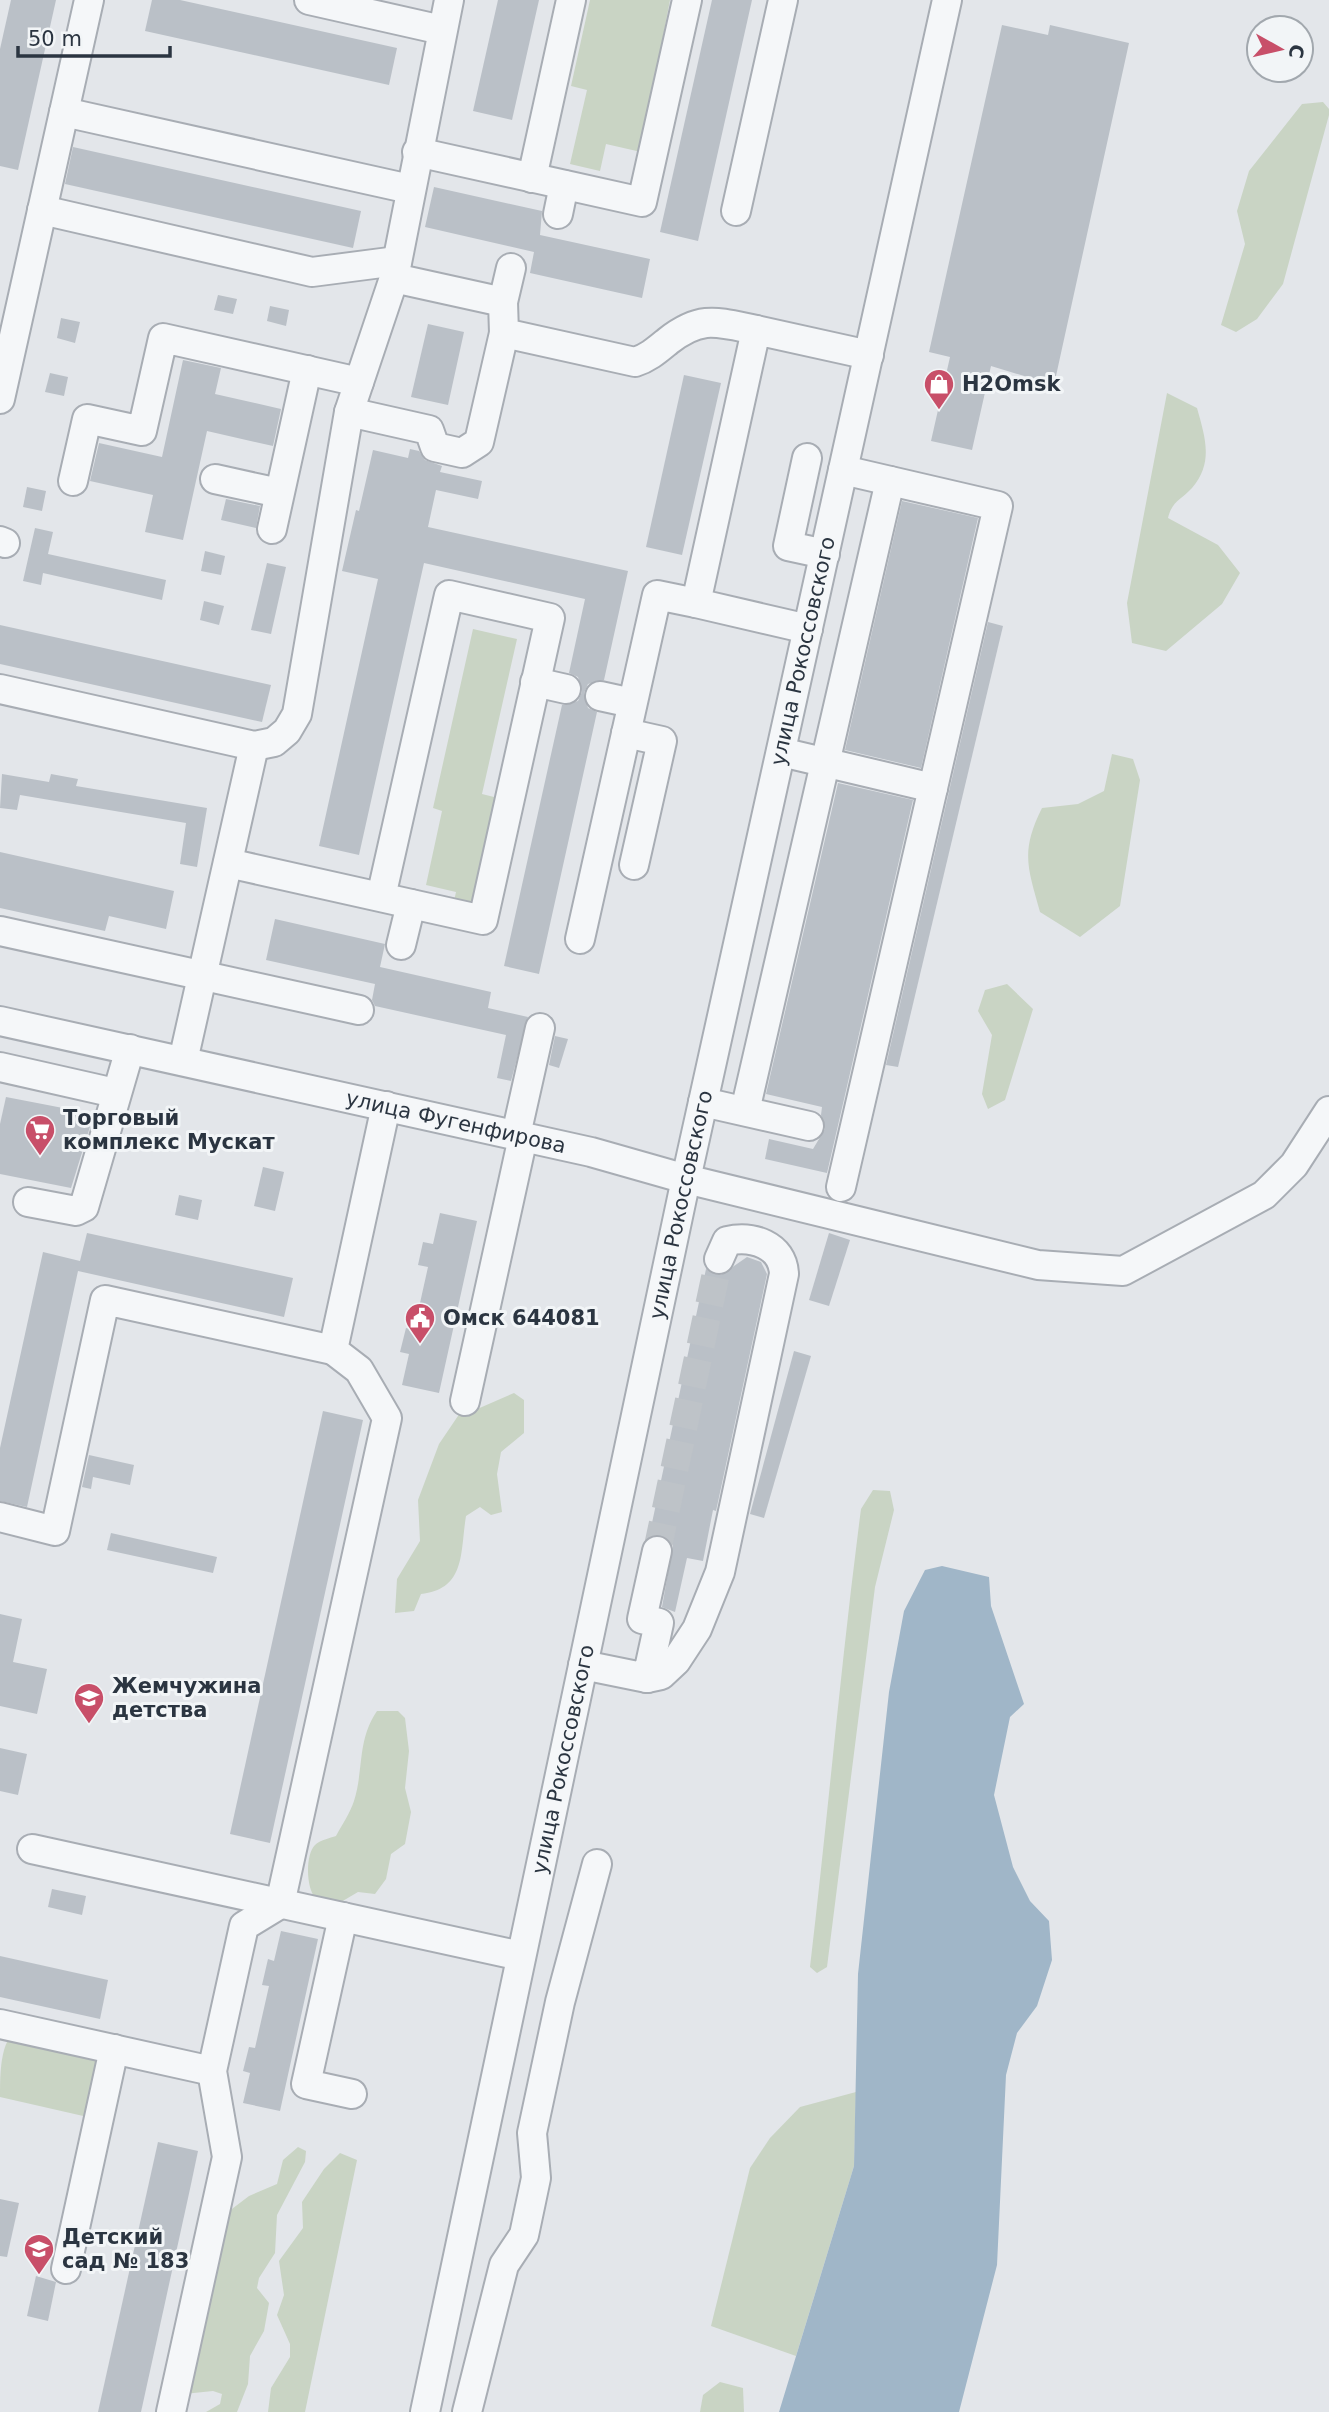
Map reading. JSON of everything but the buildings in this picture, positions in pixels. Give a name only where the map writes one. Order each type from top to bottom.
[{"type":"street","points":[[0,399],[89,0]]},
{"type":"street","points":[[309,0],[442,30]]},
{"type":"street","points":[[0,689],[254,746],[274,741],[287,731],[297,714],[349,412],[396,269],[449,0]]},
{"type":"street","points":[[531,177],[571,0]]},
{"type":"street","points":[[417,152],[642,202],[687,0]]},
{"type":"street","points":[[736,211],[783,0]]},
{"type":"street","name":"улица Рокоссовского","points":[[425,2412],[686,1179],[869,355],[944,1]]},
{"type":"street","points":[[64,112],[410,189]]},
{"type":"street","points":[[558,214],[564,185]]},
{"type":"street","points":[[42,210],[312,272],[396,269],[503,302]]},
{"type":"street","points":[[349,412],[429,430],[435,447],[462,453],[479,442],[503,333],[503,302],[511,268]]},
{"type":"street","points":[[503,333],[635,362],[645,359],[694,324],[710,320],[869,355]]},
{"type":"street","points":[[696,603],[756,330]]},
{"type":"street","points":[[74,481],[87,419],[142,431],[163,338],[359,382]]},
{"type":"street","points":[[272,529],[307,370]]},
{"type":"street","points":[[807,458],[788,546],[825,554]]},
{"type":"street","points":[[841,1187],[998,506],[843,470]]},
{"type":"street","points":[[215,479],[279,493]]},
{"type":"street","points":[[745,1111],[890,481]]},
{"type":"street","points":[[228,863],[483,920],[550,618],[449,595],[381,897]]},
{"type":"street","points":[[580,939],[657,595],[808,629]]},
{"type":"street","points":[[535,682],[566,688]]},
{"type":"street","points":[[600,696],[632,704]]},
{"type":"street","points":[[625,733],[662,741],[634,865]]},
{"type":"street","points":[[183,1061],[254,746]]},
{"type":"street","points":[[781,752],[933,788]]},
{"type":"street","points":[[401,945],[411,904]]},
{"type":"street","points":[[0,931],[359,1010]]},
{"type":"street","name":"улица Фугенфирова","points":[[0,1021],[608,1156],[686,1179],[1038,1265],[1123,1271],[1264,1195],[1294,1165],[1329,1111]]},
{"type":"street","points":[[465,1401],[540,1028]]},
{"type":"street","points":[[28,1202],[76,1211],[85,1207],[115,1093],[130,1049]]},
{"type":"street","points":[[0,1067],[115,1093]]},
{"type":"street","points":[[703,1102],[809,1126]]},
{"type":"street","points":[[333,1350],[386,1106]]},
{"type":"street","points":[[583,1665],[647,1678],[661,1675],[677,1661],[697,1629],[720,1572],[784,1273],[779,1255],[759,1241],[738,1238],[727,1241],[719,1259]]},
{"type":"street","points":[[0,1517],[55,1531],[105,1300],[333,1350],[359,1370],[387,1418],[280,1904],[244,1926],[212,2071],[227,2157],[171,2412]]},
{"type":"street","points":[[647,1678],[659,1623],[642,1619],[657,1551]]},
{"type":"street","points":[[32,1849],[522,1956]]},
{"type":"street","points":[[467,2412],[503,2265],[524,2235],[536,2178],[532,2133],[560,2002],[597,1864]]},
{"type":"street","points":[[343,1917],[306,2084],[352,2094]]},
{"type":"street","points":[[514,1992],[560,2002]]},
{"type":"street","points":[[0,2024],[212,2071]]},
{"type":"street","points":[[65,2269],[114,2049]]},
{"type":"green space","points":[[590,0],[670,0],[641,152],[606,144],[600,171],[570,164],[587,90],[571,86]]},
{"type":"green space","points":[[1323,102],[1329,109],[1329,115],[1283,284],[1257,319],[1236,332],[1221,325],[1245,244],[1237,211],[1249,171],[1302,104]]},
{"type":"green space","points":[[1167,393],[1197,408],[1206,449],[1199,478],[1174,504],[1168,518],[1218,545],[1240,573],[1222,604],[1166,651],[1132,643],[1127,603]]},
{"type":"green space","points":[[473,629],[517,639],[482,794],[502,799],[478,907],[454,901],[456,892],[426,885],[442,811],[433,808]]},
{"type":"green space","points":[[1112,754],[1133,759],[1140,780],[1120,906],[1080,937],[1040,912],[1028,860],[1031,837],[1042,808],[1078,804],[1104,791]]},
{"type":"green space","points":[[1007,984],[1033,1009],[1005,1100],[988,1109],[982,1094],[992,1035],[978,1011],[985,990]]},
{"type":"green space","points":[[514,1393],[524,1400],[524,1433],[501,1452],[497,1474],[502,1512],[491,1515],[480,1507],[466,1516],[461,1556],[453,1577],[436,1591],[421,1594],[414,1611],[395,1613],[397,1579],[420,1541],[418,1500],[439,1444],[462,1410],[475,1410]]},
{"type":"green space","points":[[873,1490],[890,1491],[894,1510],[875,1587],[827,1967],[817,1973],[810,1967],[847,1624],[861,1509]]},
{"type":"green space","points":[[377,1711],[398,1711],[405,1718],[409,1751],[405,1788],[411,1812],[405,1844],[391,1854],[386,1879],[375,1894],[358,1892],[341,1902],[316,1899],[310,1888],[310,1856],[317,1843],[336,1836],[350,1810],[357,1789],[366,1733]]},
{"type":"green space","points":[[10,2037],[101,2057],[92,2118],[0,2097],[2,2057]]},
{"type":"green space","points":[[856,2092],[854,2166],[796,2356],[711,2326],[750,2168],[770,2138],[800,2107]]},
{"type":"green space","points":[[298,2147],[306,2151],[305,2162],[277,2215],[275,2253],[259,2278],[257,2288],[269,2303],[264,2331],[250,2356],[248,2384],[237,2412],[206,2412],[220,2404],[222,2394],[213,2391],[184,2394],[224,2215],[249,2196],[277,2184],[283,2160]]},
{"type":"green space","points":[[340,2153],[357,2160],[305,2412],[268,2412],[271,2388],[290,2357],[290,2344],[277,2315],[284,2295],[279,2261],[303,2228],[302,2202],[324,2169]]},
{"type":"green space","points":[[720,2382],[743,2388],[744,2412],[700,2412],[703,2395]]},
{"type":"water","points":[[942,1566],[989,1577],[991,1606],[1024,1704],[1010,1717],[994,1795],[1013,1867],[1030,1901],[1049,1921],[1052,1960],[1037,2006],[1017,2033],[1006,2075],[997,2265],[959,2412],[779,2412],[854,2166],[858,1974],[889,1692],[904,1611],[925,1570]]},
{"type":"tunnel","points":[[657,1551],[719,1259]]},
{"type":"place","name":"H2Omsk","points":[[939,411]]},
{"type":"place","name":"Торговый комплекс Мускат","points":[[40,1157]]},
{"type":"place","name":"Омск 644081","points":[[420,1345]]},
{"type":"place","name":"Жемчужина детства","points":[[89,1725]]},
{"type":"place","name":"Детский сад № 183","points":[[39,2276]]}]
